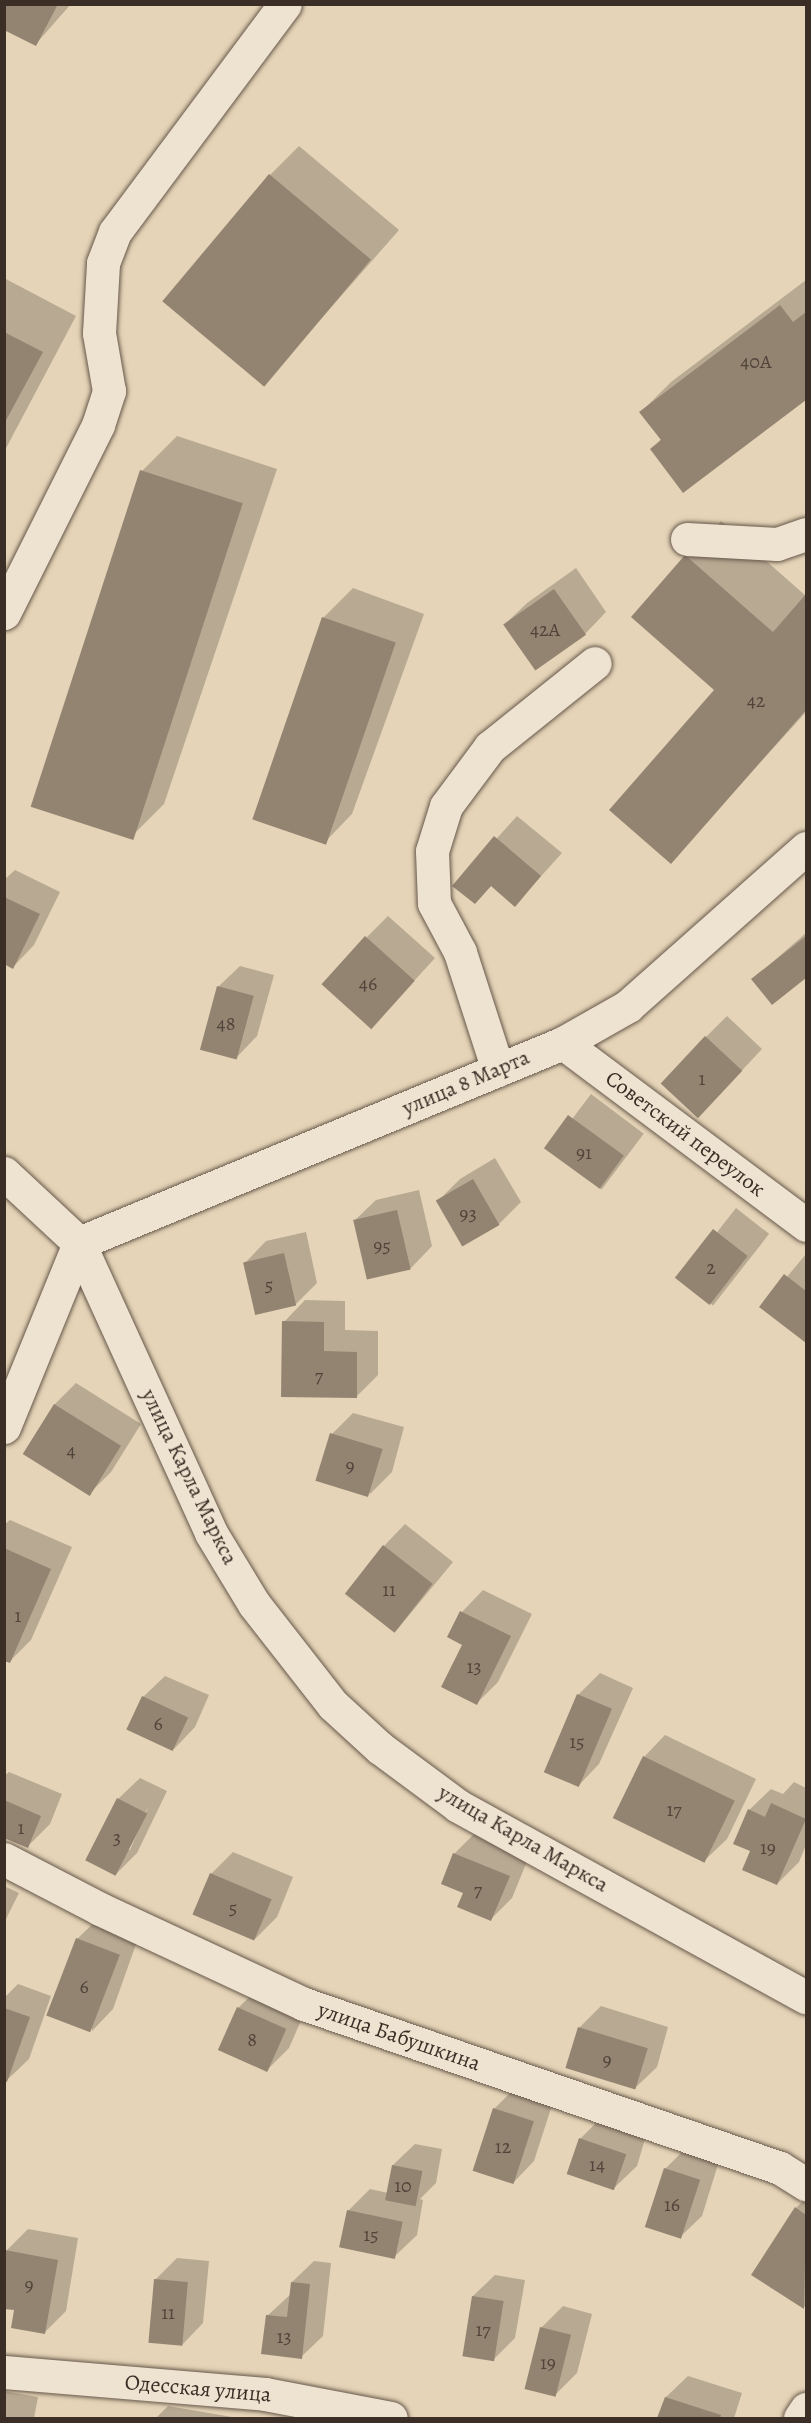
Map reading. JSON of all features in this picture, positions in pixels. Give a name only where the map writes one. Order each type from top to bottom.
[{"type":"street","points":[[4,613],[98,425],[109,391],[99,333],[103,263],[115,232],[285,4]]},
{"type":"street","points":[[687,538],[777,544],[807,534]]},
{"type":"street","points":[[498,1070],[460,952],[434,903],[432,851],[446,806],[490,747],[595,663]]},
{"type":"street","name":"улица 8 Марта","points":[[79,1243],[563,1043],[628,1006],[807,848]]},
{"type":"street","name":"Советский переулок","points":[[563,1043],[807,1225]]},
{"type":"street","name":"улица Карла Маркса","points":[[4,1173],[79,1243],[211,1533],[254,1604],[333,1705],[380,1748],[458,1806],[807,1997]]},
{"type":"street","points":[[4,1427],[79,1243]]},
{"type":"street","name":"улица Бабушкина","points":[[4,1859],[100,1910],[304,2004],[780,2168],[807,2184]]},
{"type":"street","name":"Одесская улица","points":[[4,2372],[265,2394],[391,2418]]},
{"type":"street","points":[[800,2418],[807,2409]]},
{"type":"building","points":[[4,4],[58,4],[36,46],[4,30]]},
{"type":"building","points":[[269,174],[371,259],[264,387],[162,301]]},
{"type":"building","points":[[780,305],[793,322],[806,312],[806,400],[683,493],[650,449],[661,440],[639,412]]},
{"type":"building","points":[[4,332],[43,352],[4,424]]},
{"type":"building","points":[[140,470],[243,503],[133,840],[31,807]]},
{"type":"building","points":[[685,555],[773,632],[806,594],[806,710],[671,864],[609,810],[714,690],[631,617]]},
{"type":"building","points":[[554,589],[586,635],[535,670],[503,625]]},
{"type":"building","points":[[322,617],[396,642],[326,845],[252,819]]},
{"type":"building","points":[[494,836],[541,876],[515,907],[491,886],[475,904],[452,886]]},
{"type":"building","points":[[4,897],[40,914],[13,969],[4,964]]},
{"type":"building","points":[[365,936],[415,981],[371,1029],[322,984]]},
{"type":"building","points":[[806,936],[806,978],[772,1005],[751,979]]},
{"type":"building","points":[[217,986],[254,996],[237,1060],[200,1050]]},
{"type":"building","points":[[705,1036],[742,1071],[698,1118],[661,1084]]},
{"type":"building","points":[[568,1115],[624,1156],[600,1189],[544,1148]]},
{"type":"building","points":[[473,1179],[500,1225],[462,1246],[436,1200]]},
{"type":"building","points":[[397,1210],[411,1269],[367,1280],[353,1220]]},
{"type":"building","points":[[713,1229],[748,1256],[710,1305],[675,1278]]},
{"type":"building","points":[[284,1253],[296,1306],[255,1315],[243,1262]]},
{"type":"building","points":[[784,1274],[806,1291],[806,1343],[759,1307]]},
{"type":"building","points":[[282,1321],[324,1322],[324,1351],[357,1352],[357,1398],[281,1397]]},
{"type":"building","points":[[54,1404],[121,1446],[90,1496],[23,1454]]},
{"type":"building","points":[[330,1433],[383,1449],[368,1497],[315,1481]]},
{"type":"building","points":[[383,1545],[433,1584],[394,1633],[345,1594]]},
{"type":"building","points":[[4,1548],[51,1569],[10,1663],[4,1661]]},
{"type":"building","points":[[460,1611],[511,1636],[477,1705],[441,1687],[462,1645],[447,1637]]},
{"type":"building","points":[[577,1694],[612,1709],[579,1787],[544,1772]]},
{"type":"building","points":[[142,1696],[188,1718],[173,1751],[126,1730]]},
{"type":"building","points":[[643,1756],[735,1801],[704,1863],[613,1818]]},
{"type":"building","points":[[117,1798],[147,1813],[116,1876],[85,1860]]},
{"type":"building","points":[[4,1800],[41,1816],[28,1848],[4,1838]]},
{"type":"building","points":[[771,1803],[806,1819],[777,1885],[742,1870],[750,1851],[733,1844],[748,1809],[765,1817]]},
{"type":"building","points":[[453,1853],[510,1876],[491,1921],[457,1907],[463,1893],[441,1884]]},
{"type":"building","points":[[210,1873],[272,1899],[254,1941],[192,1914]]},
{"type":"building","points":[[76,1938],[120,1955],[90,2032],[46,2015]]},
{"type":"building","points":[[237,2007],[286,2029],[267,2072],[218,2050]]},
{"type":"building","points":[[4,2008],[30,2017],[7,2082],[4,2081]]},
{"type":"building","points":[[578,2027],[648,2048],[635,2089],[565,2068]]},
{"type":"building","points":[[493,2108],[534,2121],[514,2184],[473,2171]]},
{"type":"building","points":[[579,2138],[626,2154],[614,2190],[567,2174]]},
{"type":"building","points":[[392,2165],[422,2171],[416,2206],[385,2200]]},
{"type":"building","points":[[664,2168],[700,2180],[681,2239],[645,2227]]},
{"type":"building","points":[[795,2207],[806,2215],[804,2309],[751,2275]]},
{"type":"building","points":[[347,2210],[403,2222],[395,2259],[339,2247]]},
{"type":"building","points":[[5,2250],[58,2260],[45,2334],[11,2328],[14,2310],[4,2309]]},
{"type":"building","points":[[154,2279],[188,2282],[182,2346],[148,2343]]},
{"type":"building","points":[[291,2282],[310,2284],[302,2359],[261,2354],[266,2315],[287,2317]]},
{"type":"building","points":[[472,2296],[504,2301],[494,2361],[462,2356]]},
{"type":"building","points":[[540,2327],[571,2335],[556,2397],[525,2389]]},
{"type":"building","points":[[665,2397],[721,2415],[720,2418],[657,2418]]}]
